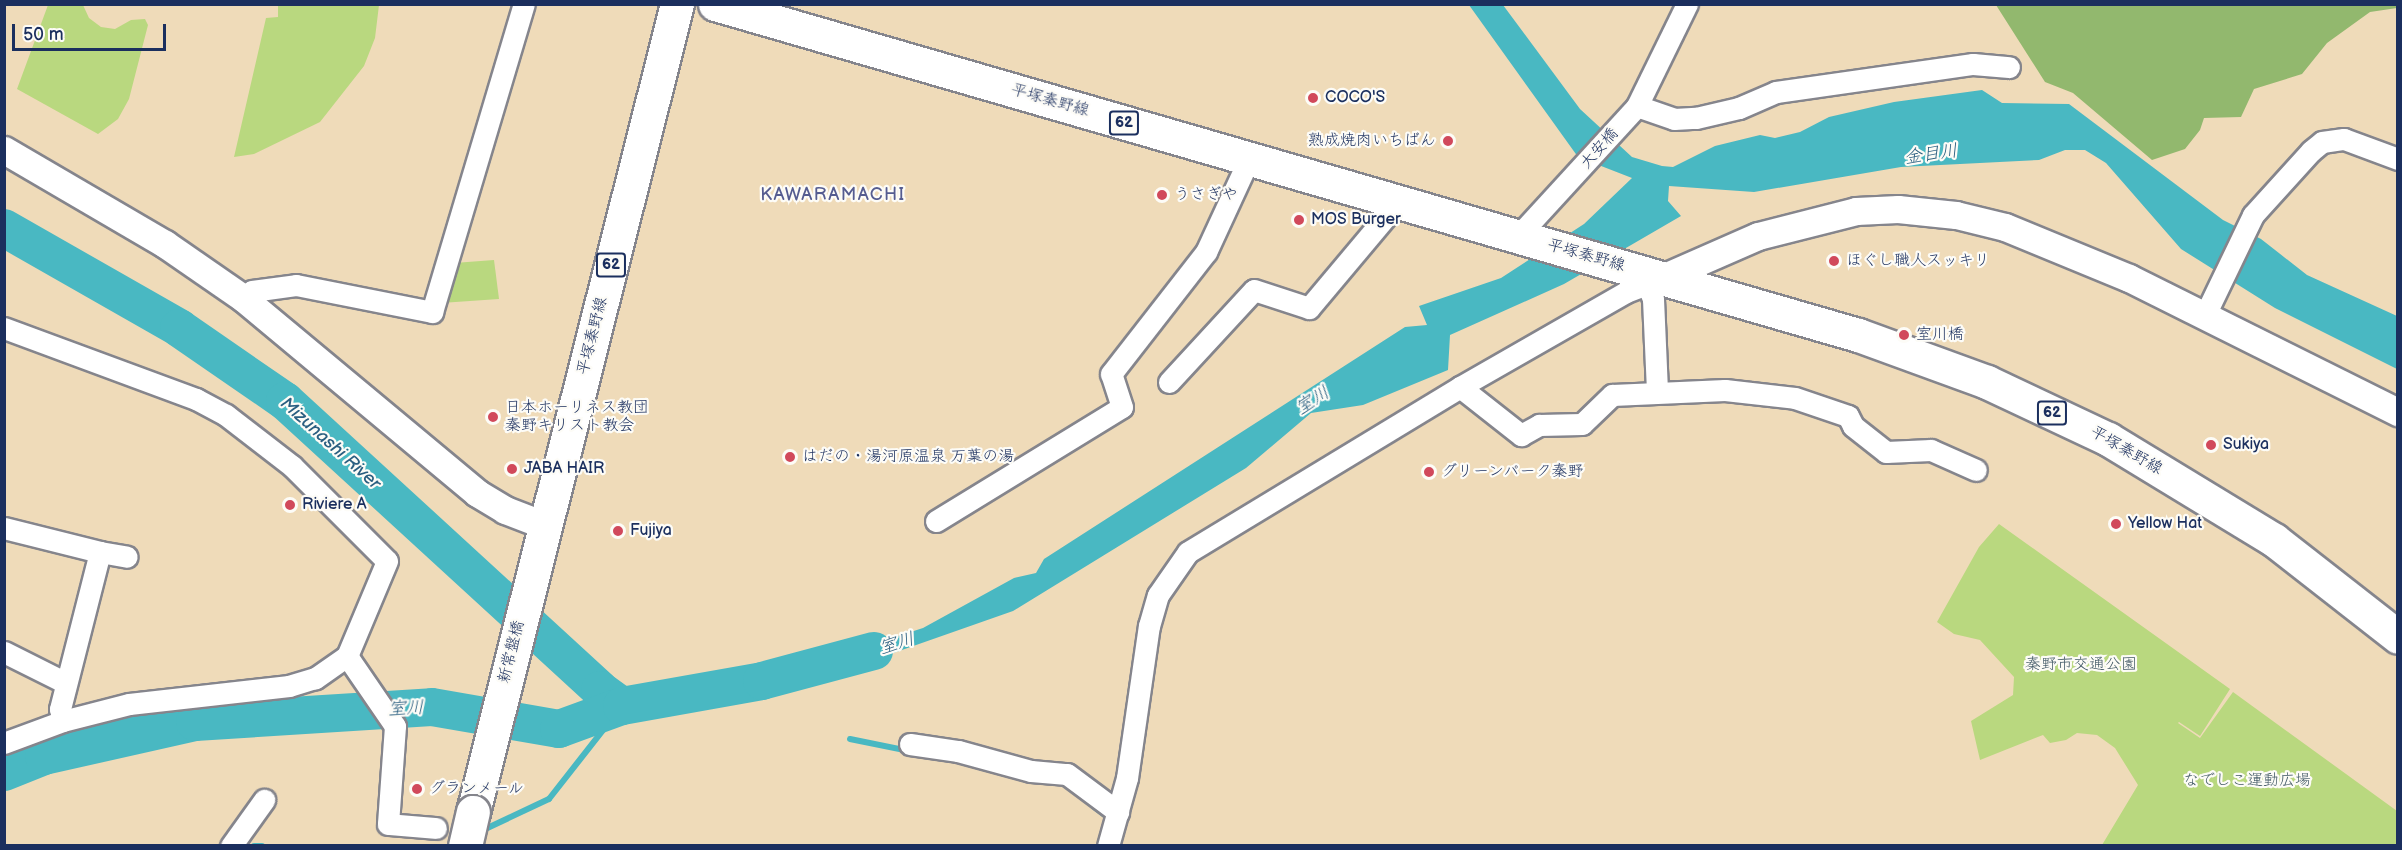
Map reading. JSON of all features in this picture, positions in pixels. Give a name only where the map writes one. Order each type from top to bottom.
[{"type":"main road","name":"平塚秦野線","points":[[535,562],[677,4]]},
{"type":"main road","name":"平塚秦野線","points":[[715,4],[1526,238],[1648,277],[1858,335],[1987,382],[2108,439],[2274,540],[2397,637]]},
{"type":"main road","name":"新常盤橋","points":[[465,846],[535,562]]},
{"type":"street","points":[[243,298],[252,291],[296,285],[432,312],[525,4]]},
{"type":"street","name":"大安橋","points":[[1526,238],[1569,184],[1634,110],[1687,4]]},
{"type":"street","points":[[1634,110],[1674,119],[1696,118],[1739,108],[1776,92],[1973,64],[2008,67]]},
{"type":"street","points":[[2206,312],[2253,215],[2322,142],[2355,141],[2397,159]]},
{"type":"street","points":[[4,150],[165,244],[243,298],[477,493],[505,510],[544,525]]},
{"type":"street","points":[[936,521],[1122,407],[1111,374],[1206,252],[1249,159]]},
{"type":"street","points":[[1169,382],[1254,290],[1309,308],[1398,202]]},
{"type":"street","points":[[1108,846],[1118,812],[1138,715],[1149,626],[1170,574],[1188,552],[1460,387],[1648,277],[1758,236],[1803,222],[1856,211],[1898,209],[1956,215],[2006,227],[2206,312],[2397,412]]},
{"type":"street","points":[[1648,277],[1653,299],[1657,391]]},
{"type":"street","points":[[4,327],[196,399],[257,435],[292,466],[387,561],[347,656],[315,678],[289,686],[129,704],[63,721],[4,743]]},
{"type":"street","points":[[1460,387],[1521,435],[1539,425],[1582,424],[1612,395],[1657,391],[1725,390],[1795,399],[1848,416],[1853,426],[1886,452],[1932,450],[1976,470]]},
{"type":"street","points":[[4,528],[127,557]]},
{"type":"street","points":[[63,721],[60,709],[100,552]]},
{"type":"street","points":[[4,652],[66,682]]},
{"type":"street","points":[[347,656],[365,686],[395,726],[388,824],[436,828]]},
{"type":"street","points":[[910,744],[958,751],[1031,771],[1067,774],[1118,812]]},
{"type":"street","points":[[231,846],[264,800]]},
{"type":"green space","points":[[2397,4],[2397,8],[2370,12],[2327,43],[2302,74],[2254,89],[2241,117],[2204,118],[2200,130],[2185,149],[2152,160],[2073,93],[2045,82],[1996,5]]},
{"type":"green space","points":[[48,5],[83,5],[89,18],[101,27],[115,29],[131,20],[145,19],[148,25],[129,99],[118,119],[98,134],[17,89]]},
{"type":"green space","points":[[278,5],[379,5],[375,38],[364,66],[320,122],[254,154],[234,157],[266,18],[278,17]]},
{"type":"green space","points":[[494,260],[499,299],[441,303],[454,263]]},
{"type":"green space","points":[[1999,524],[2230,689],[2200,736],[2178,723],[2200,738],[2233,692],[2397,811],[2397,845],[2102,845],[2138,785],[2115,748],[2097,735],[2077,733],[2066,740],[2050,743],[2043,735],[1980,760],[1971,721],[2013,695],[2014,677],[1980,640],[1954,634],[1937,622],[1979,547]]},
{"type":"water","name":"金目川","points":[[1469,5],[1503,5],[1580,109],[1632,157],[1662,166],[1673,167],[1715,146],[1760,135],[1775,138],[1800,132],[1829,117],[1894,102],[1982,90],[2002,103],[2069,104],[2223,220],[2261,239],[2307,275],[2397,316],[2397,369],[2275,308],[2181,249],[2106,163],[2085,150],[2065,150],[2039,160],[1901,167],[1754,192],[1669,186],[1668,201],[1681,216],[1564,284],[1450,335],[1448,370],[1363,405],[1311,413],[1246,468],[1013,611],[825,677],[824,660],[923,628],[1014,578],[1036,573],[1044,559],[1405,327],[1427,325],[1419,306],[1501,278],[1584,224],[1632,178],[1578,157]]},
{"type":"waterway","name":"Mizunashi River","points":[[4,228],[179,328],[285,401],[600,690],[622,706]]},
{"type":"waterway","name":"室川","points":[[4,772],[44,756],[195,722],[432,707],[559,729],[622,706],[762,681],[874,651]]},
{"type":"waterway","points":[[481,831],[549,799],[622,706]]},
{"type":"waterway","points":[[850,739],[958,761]]},
{"type":"waterway","points":[[1093,806],[1105,815]]},
{"type":"waterway","points":[[254,846],[262,846]]},
{"type":"place","name":"COCO'S","points":[[1313,98]]},
{"type":"place","name":"熟成焼肉いちばん","points":[[1448,141]]},
{"type":"place","name":"うさぎや","points":[[1162,195]]},
{"type":"place","name":"MOS Burger","points":[[1299,220]]},
{"type":"place","name":"ほぐし職人スッキリ","points":[[1834,261]]},
{"type":"place","name":"室川橋","points":[[1904,335]]},
{"type":"place","name":"日本ホーリネス教団 秦野キリスト教会","points":[[493,417]]},
{"type":"place","name":"Sukiya","points":[[2211,445]]},
{"type":"place","name":"はだの・湯河原温泉 万葉の湯","points":[[790,457]]},
{"type":"place","name":"JABA HAIR","points":[[512,469]]},
{"type":"place","name":"グリーンパーク秦野","points":[[1429,472]]},
{"type":"place","name":"Riviere A","points":[[290,505]]},
{"type":"place","name":"Yellow Hat","points":[[2116,524]]},
{"type":"place","name":"Fujiya","points":[[618,531]]},
{"type":"place","name":"グランメール","points":[[417,789]]},
{"type":"district","name":"KAWARAMACHI","points":[[833,195]]},
{"type":"park label","name":"秦野市交通公園","points":[[2081,665]]},
{"type":"park label","name":"なでしこ運動広場","points":[[2247,781]]}]
